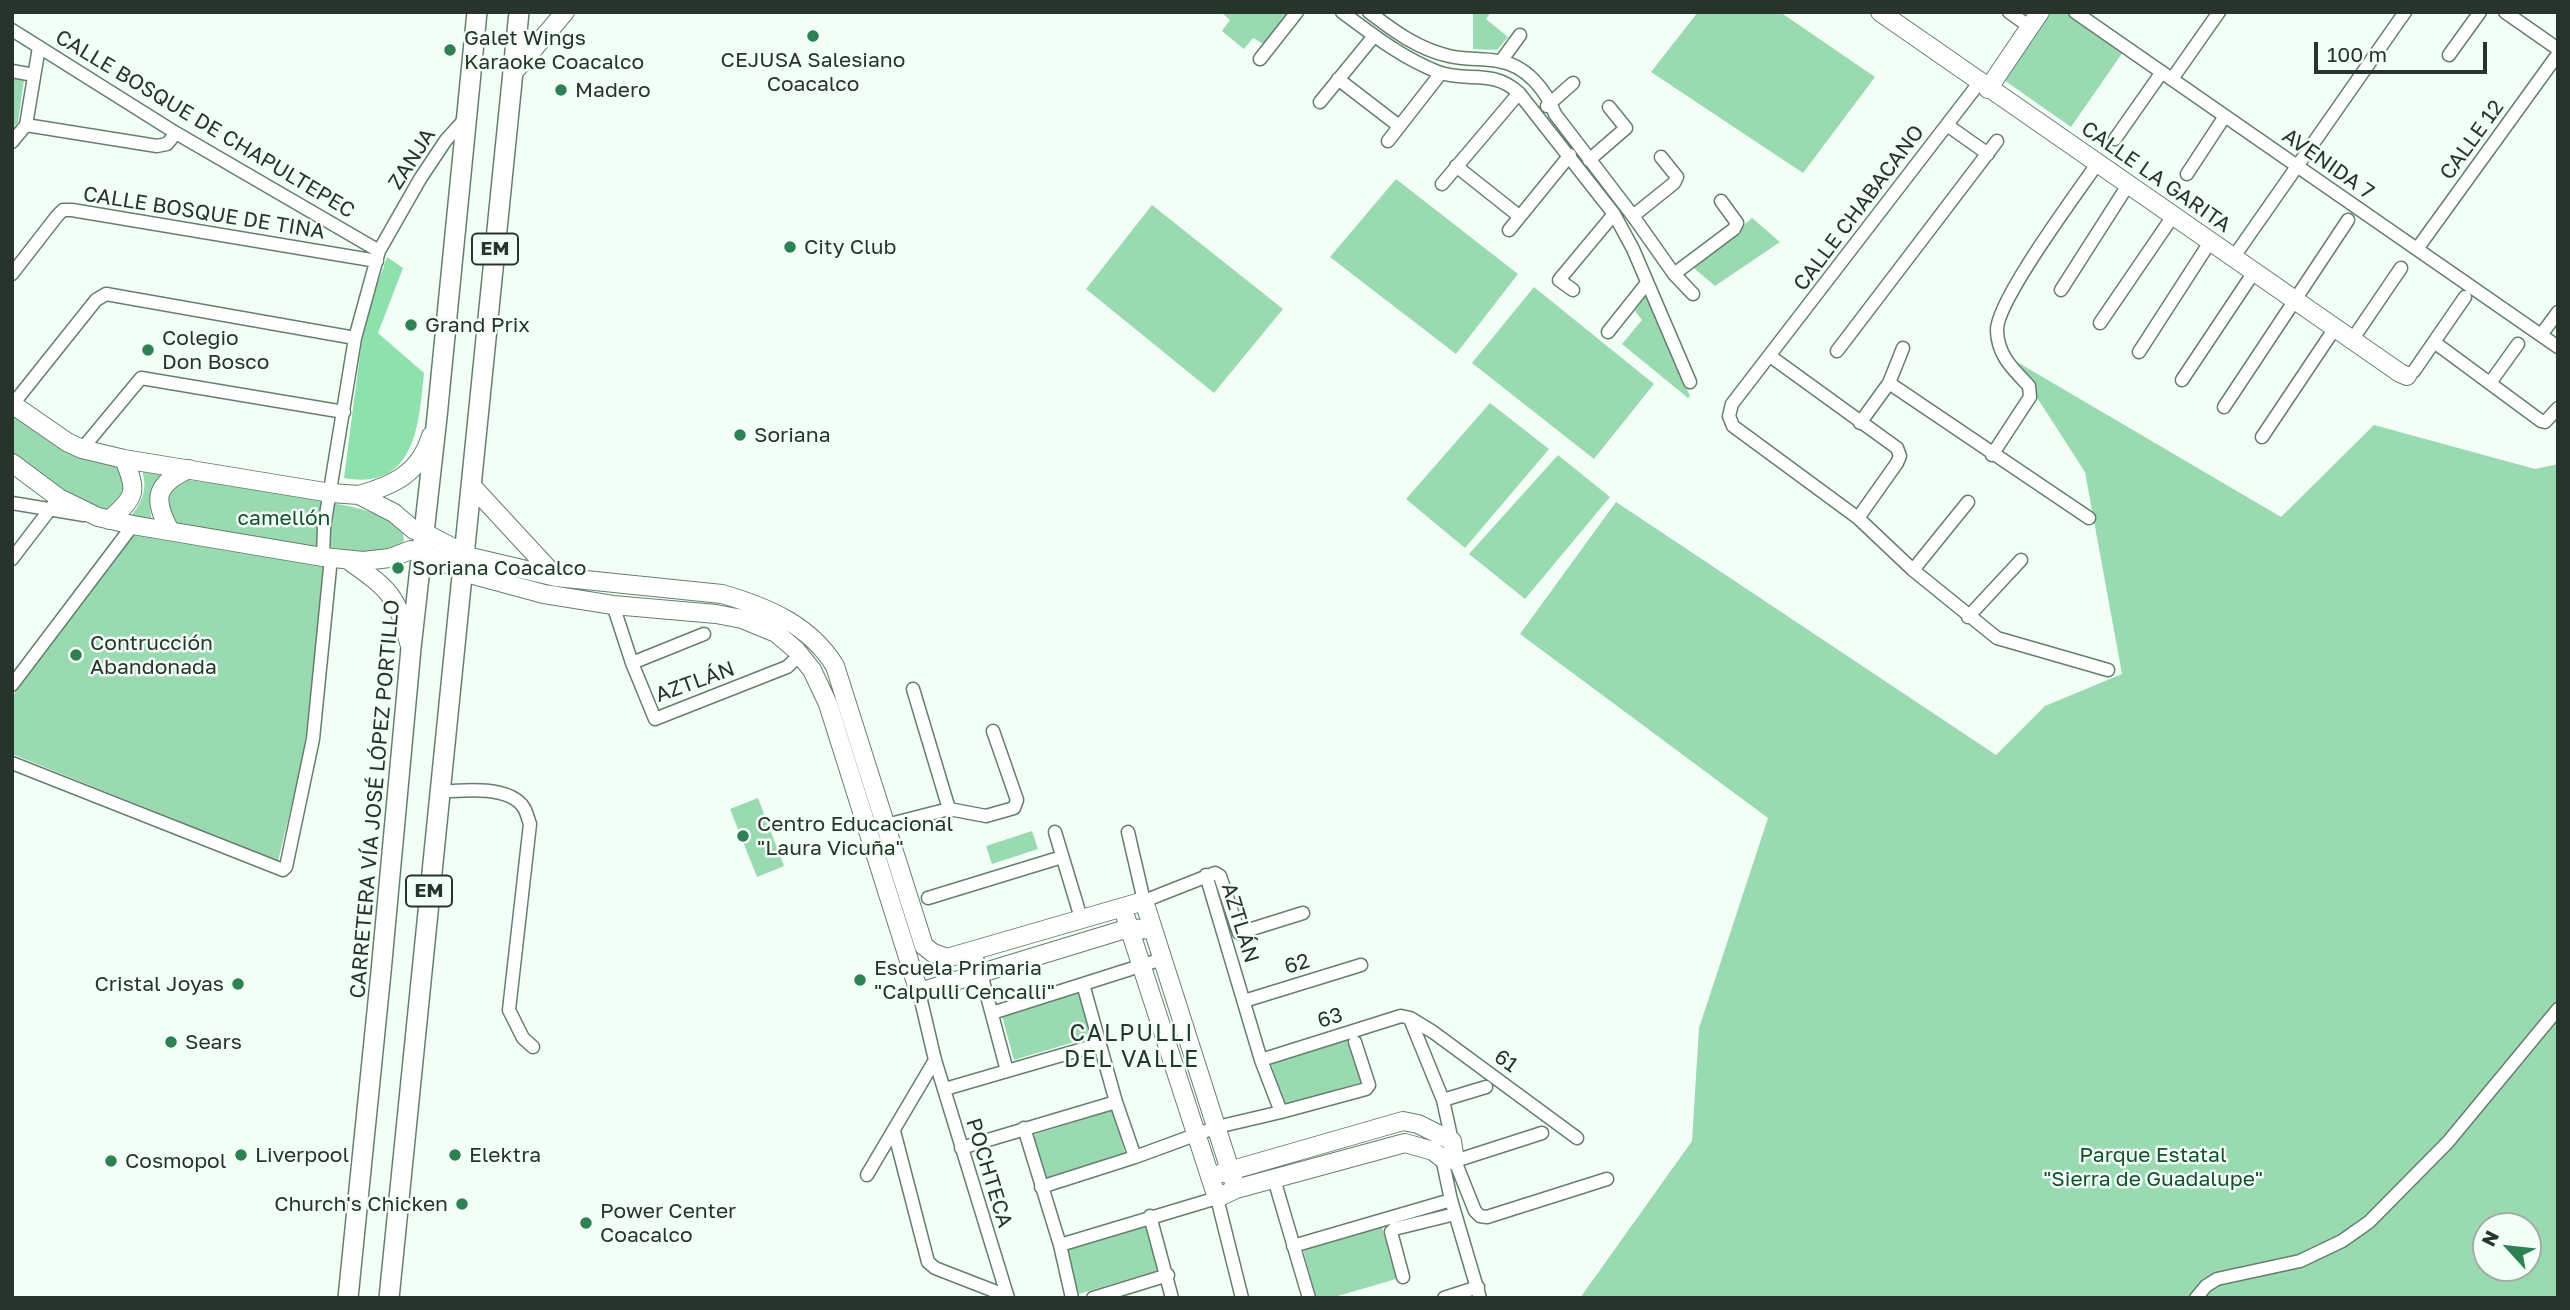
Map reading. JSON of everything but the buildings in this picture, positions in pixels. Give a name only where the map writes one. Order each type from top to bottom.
[{"type":"main road","name":"CARRETERA VÍA JOSÉ LÓPEZ PORTILLO","points":[[348,1298],[378,1012],[419,545],[437,417],[477,12]]},
{"type":"main road","name":"EM","points":[[388,1298],[519,12]]},
{"type":"street","points":[[513,73],[565,12]]},
{"type":"street","points":[[1260,59],[1297,12]]},
{"type":"street","points":[[1342,12],[1404,57],[1441,73],[1495,78],[1509,84],[1519,93],[1614,214],[1633,248],[1690,382]]},
{"type":"street","points":[[1369,12],[1413,44],[1451,57],[1501,61],[1531,76],[1551,102],[1555,114],[1649,241],[1693,294]]},
{"type":"street","name":"CALLE LA GARITA","points":[[1880,12],[1983,86],[2407,376]]},
{"type":"street","points":[[1983,86],[2035,20],[2009,12]]},
{"type":"street","name":"AVENIDA 7","points":[[2075,12],[2558,347]]},
{"type":"street","points":[[2115,139],[2219,12]]},
{"type":"street","points":[[2233,258],[2405,12]]},
{"type":"street","points":[[2449,55],[2480,12]]},
{"type":"street","points":[[2505,12],[2558,51]]},
{"type":"street","name":"CALLE BOSQUE DE CHAPULTEPEC","points":[[12,30],[378,256]]},
{"type":"street","points":[[1501,61],[1520,35]]},
{"type":"street","points":[[1320,102],[1374,36]]},
{"type":"street","points":[[12,142],[26,125],[39,47]]},
{"type":"street","name":"CALLE 12","points":[[2417,249],[2558,51]]},
{"type":"street","points":[[12,71],[34,75]]},
{"type":"street","points":[[1388,141],[1441,73]]},
{"type":"street","points":[[1338,79],[1399,126]]},
{"type":"street","points":[[1536,115],[1573,83]]},
{"type":"street","name":"CALLE CHABACANO","points":[[1858,517],[1732,426],[1732,404],[1947,125],[1983,86]]},
{"type":"street","points":[[1442,184],[1519,93]]},
{"type":"street","points":[[1589,160],[1626,128],[1609,107]]},
{"type":"street","points":[[2187,174],[2225,116]]},
{"type":"street","name":"ZANJA","points":[[12,764],[280,871],[284,870],[313,739],[334,558],[324,527],[355,338],[378,256],[420,178],[446,140],[465,119]]},
{"type":"street","points":[[26,125],[157,146],[167,144],[176,133]]},
{"type":"street","points":[[1947,125],[1988,154]]},
{"type":"street","points":[[1837,351],[1997,141]]},
{"type":"street","points":[[1509,230],[1570,155]]},
{"type":"street","points":[[1633,216],[1674,183],[1677,177],[1661,157]]},
{"type":"street","points":[[1992,455],[2030,397],[2029,386],[2004,360],[1996,329],[2009,293],[2097,164]]},
{"type":"street","points":[[1456,166],[1520,216]]},
{"type":"street","points":[[2061,290],[2128,185]]},
{"type":"street","points":[[1674,274],[1734,229],[1737,223],[1735,218],[1721,201]]},
{"type":"street","name":"CALLE BOSQUE DE TINA","points":[[12,274],[57,216],[72,210],[378,256]]},
{"type":"street","points":[[1573,290],[1559,280],[1614,214]]},
{"type":"street","points":[[2100,323],[2173,216]]},
{"type":"street","points":[[2224,407],[2348,220]]},
{"type":"street","points":[[1633,248],[1649,241]]},
{"type":"street","points":[[2139,352],[2210,242]]},
{"type":"street","points":[[2352,340],[2401,268]]},
{"type":"street","points":[[2182,380],[2253,272]]},
{"type":"street","points":[[1608,332],[1647,283]]},
{"type":"street","points":[[355,338],[106,294],[96,300],[12,404],[67,442],[82,449],[331,493],[359,495],[388,486],[417,465],[426,453],[437,417]]},
{"type":"street","points":[[2407,376],[2414,371],[2465,297]]},
{"type":"street","points":[[2541,335],[2558,312]]},
{"type":"street","points":[[2262,437],[2335,328]]},
{"type":"street","points":[[2434,342],[2541,421],[2550,419],[2558,408]]},
{"type":"street","points":[[2490,383],[2518,344]]},
{"type":"street","points":[[1860,423],[1889,383],[1903,348]]},
{"type":"street","points":[[1770,356],[1897,448],[1900,456],[1858,517],[1913,570],[1997,638],[2108,670]]},
{"type":"street","points":[[82,449],[141,378],[344,412]]},
{"type":"street","points":[[1889,383],[2089,519]]},
{"type":"street","points":[[104,519],[129,503],[133,493],[134,483],[124,458]]},
{"type":"street","points":[[12,463],[54,504]]},
{"type":"street","points":[[170,531],[158,509],[159,497],[163,486],[172,477],[189,469]]},
{"type":"street","points":[[471,485],[556,577],[554,595]]},
{"type":"street","points":[[359,495],[394,513],[414,530],[419,545]]},
{"type":"street","points":[[1913,570],[1968,502]]},
{"type":"street","points":[[12,503],[54,504],[133,525],[363,561],[390,558],[419,545],[554,595],[613,606],[716,614],[742,619],[776,633],[812,670],[828,704],[919,992],[1129,928],[1153,930]]},
{"type":"street","points":[[12,559],[54,504]]},
{"type":"street","points":[[12,685],[133,525]]},
{"type":"street","points":[[334,558],[382,585],[403,614],[411,648]]},
{"type":"street","points":[[463,562],[471,558],[556,577],[722,594],[747,601],[783,617],[810,635],[824,648],[835,666],[924,946],[933,953],[947,958],[1144,901]]},
{"type":"street","points":[[1968,617],[2021,560]]},
{"type":"street","name":"AZTLÁN","points":[[613,606],[655,719],[787,667],[800,655]]},
{"type":"street","name":"AZTLÁN","points":[[632,663],[704,634]]},
{"type":"street","points":[[913,689],[949,809]]},
{"type":"street","points":[[886,825],[949,809],[986,816],[1014,808],[1017,804],[993,732]]},
{"type":"street","points":[[439,792],[477,790],[510,796],[523,806],[530,824],[509,1010],[523,1038],[533,1047]]},
{"type":"street","points":[[1055,832],[1081,918]]},
{"type":"street","points":[[1128,832],[1144,901],[1236,1189]]},
{"type":"street","points":[[928,898],[1062,857]]},
{"type":"street","points":[[1206,875],[1215,873],[1220,876],[1239,933],[1303,913]]},
{"type":"street","name":"AZTLÁN","points":[[1144,901],[1206,875],[1261,1060],[1281,1112]]},
{"type":"street","points":[[1123,906],[1217,1198],[1242,1298]]},
{"type":"street","points":[[898,929],[917,924]]},
{"type":"street","points":[[975,951],[1007,1071]]},
{"type":"street","points":[[992,1013],[1162,959]]},
{"type":"street","name":"62","points":[[1244,1001],[1361,965]]},
{"type":"street","points":[[1083,984],[1116,1102],[1135,1157]]},
{"type":"street","name":"POCHTECA","points":[[919,992],[935,1060],[1008,1297]]},
{"type":"street","points":[[2196,1298],[2206,1286],[2217,1279],[2300,1261],[2342,1241],[2369,1222],[2448,1142],[2558,1009]]},
{"type":"street","name":"63","points":[[1261,1060],[1401,1016],[1410,1018]]},
{"type":"street","points":[[1410,1018],[1443,1100],[1451,1140],[1451,1200],[1479,1292],[1444,1298]]},
{"type":"street","name":"61","points":[[1410,1018],[1577,1138]]},
{"type":"street","points":[[1041,1187],[1135,1157],[1196,1133],[1368,1088],[1355,1042]]},
{"type":"street","points":[[945,1089],[1100,1044]]},
{"type":"street","points":[[867,1175],[935,1060]]},
{"type":"street","points":[[1443,1100],[1486,1087]]},
{"type":"street","points":[[961,1148],[1116,1102]]},
{"type":"street","points":[[1210,1177],[1403,1121],[1418,1124],[1451,1140]]},
{"type":"street","points":[[1024,1128],[1060,1245],[1072,1298]]},
{"type":"street","name":"POCHTECA","points":[[894,1131],[931,1266],[1008,1297]]},
{"type":"street","points":[[1449,1160],[1542,1133]]},
{"type":"street","points":[[1060,1245],[1217,1198],[1236,1189],[1405,1143],[1433,1151],[1449,1160],[1480,1216],[1487,1217],[1607,1179]]},
{"type":"street","points":[[1274,1179],[1309,1298]]},
{"type":"street","points":[[1293,1245],[1451,1200]]},
{"type":"street","points":[[1403,1277],[1391,1232],[1455,1214]]},
{"type":"street","points":[[1150,1216],[1172,1298]]},
{"type":"street","points":[[1093,1298],[1168,1275]]},
{"type":"green space","points":[[1221,12],[1290,12],[1265,45],[1253,38],[1244,49],[1222,31],[1230,20]]},
{"type":"green space","points":[[1473,12],[1491,12],[1486,19],[1508,37],[1497,50],[1473,49]]},
{"type":"green space","points":[[1698,12],[1780,12],[1875,77],[1803,173],[1651,72]]},
{"type":"green space","points":[[2051,12],[2067,12],[2123,52],[2071,127],[2004,80]]},
{"type":"green space","points":[[12,78],[24,80],[18,122],[12,129]]},
{"type":"green space","points":[[1396,179],[1518,274],[1456,354],[1330,257]]},
{"type":"green space","points":[[1152,205],[1283,309],[1214,393],[1086,289]]},
{"type":"green space","points":[[1752,218],[1780,242],[1715,286],[1694,268]]},
{"type":"green space","points":[[387,257],[403,268],[378,333],[424,373],[419,413],[409,450],[399,464],[386,474],[368,479],[344,478],[362,339],[369,308]]},
{"type":"green space","points":[[1534,287],[1654,384],[1594,459],[1472,363]]},
{"type":"green space","points":[[1646,295],[1690,396],[1688,398],[1622,344],[1642,320],[1635,311]]},
{"type":"green space","name":"Parque Estatal \"Sierra de Guadalupe\"","points":[[2012,359],[2281,517],[2374,425],[2535,469],[2558,464],[2558,1298],[1580,1298],[1692,1141],[1699,1028],[1768,818],[1520,634],[1616,502],[1996,755],[2045,706],[2122,674],[2085,472]]},
{"type":"green space","points":[[1490,403],[1549,449],[1465,548],[1406,499]]},
{"type":"green space","points":[[12,411],[124,469],[123,503],[102,513],[61,493],[12,457]]},
{"type":"green space","points":[[1558,455],[1610,497],[1525,599],[1469,554]]},
{"type":"green space","points":[[142,471],[162,475],[151,496],[152,520],[131,516],[143,495]]},
{"type":"green space","name":"camellón","points":[[189,480],[325,498],[316,548],[178,526],[169,519],[165,497],[179,482]]},
{"type":"green space","points":[[332,503],[379,515],[403,532],[404,541],[397,546],[378,551],[327,547]]},
{"type":"green space","points":[[134,534],[324,567],[304,754],[278,861],[12,754],[12,697]]},
{"type":"green space","points":[[758,798],[784,866],[757,877],[730,809]]},
{"type":"green space","points":[[1032,831],[1038,849],[992,864],[986,846]]},
{"type":"green space","points":[[1079,992],[1091,1037],[1014,1060],[1002,1016]]},
{"type":"green space","points":[[1349,1039],[1362,1082],[1284,1105],[1271,1064]]},
{"type":"green space","points":[[1113,1110],[1125,1153],[1046,1179],[1033,1135]]},
{"type":"green space","points":[[1148,1223],[1159,1270],[1079,1294],[1067,1250]]},
{"type":"green space","points":[[1382,1227],[1396,1279],[1331,1298],[1316,1298],[1303,1249]]},
{"type":"place","name":"CEJUSA Salesiano Coacalco","points":[[813,36]]},
{"type":"place","name":"Galet Wings Karaoke Coacalco","points":[[450,50]]},
{"type":"place","name":"Madero","points":[[561,90]]},
{"type":"place","name":"City Club","points":[[790,247]]},
{"type":"place","name":"Grand Prix","points":[[411,325]]},
{"type":"place","name":"Colegio Don Bosco","points":[[148,350]]},
{"type":"place","name":"Soriana","points":[[740,435]]},
{"type":"place","name":"Soriana Coacalco","points":[[398,568]]},
{"type":"place","name":"Contrucción Abandonada","points":[[76,655]]},
{"type":"place","name":"Centro Educacional \"Laura Vicuña\"","points":[[743,836]]},
{"type":"place","name":"Escuela Primaria \"Calpulli Cencalli\"","points":[[860,980]]},
{"type":"place","name":"Cristal Joyas","points":[[238,984]]},
{"type":"place","name":"Sears","points":[[171,1042]]},
{"type":"place","name":"Liverpool","points":[[241,1155]]},
{"type":"place","name":"Elektra","points":[[455,1155]]},
{"type":"place","name":"Cosmopol","points":[[111,1161]]},
{"type":"place","name":"Church's Chicken","points":[[462,1204]]},
{"type":"place","name":"Power Center Coacalco","points":[[586,1223]]},
{"type":"district","name":"CALPULLI DEL VALLE","points":[[1132,1047]]}]
